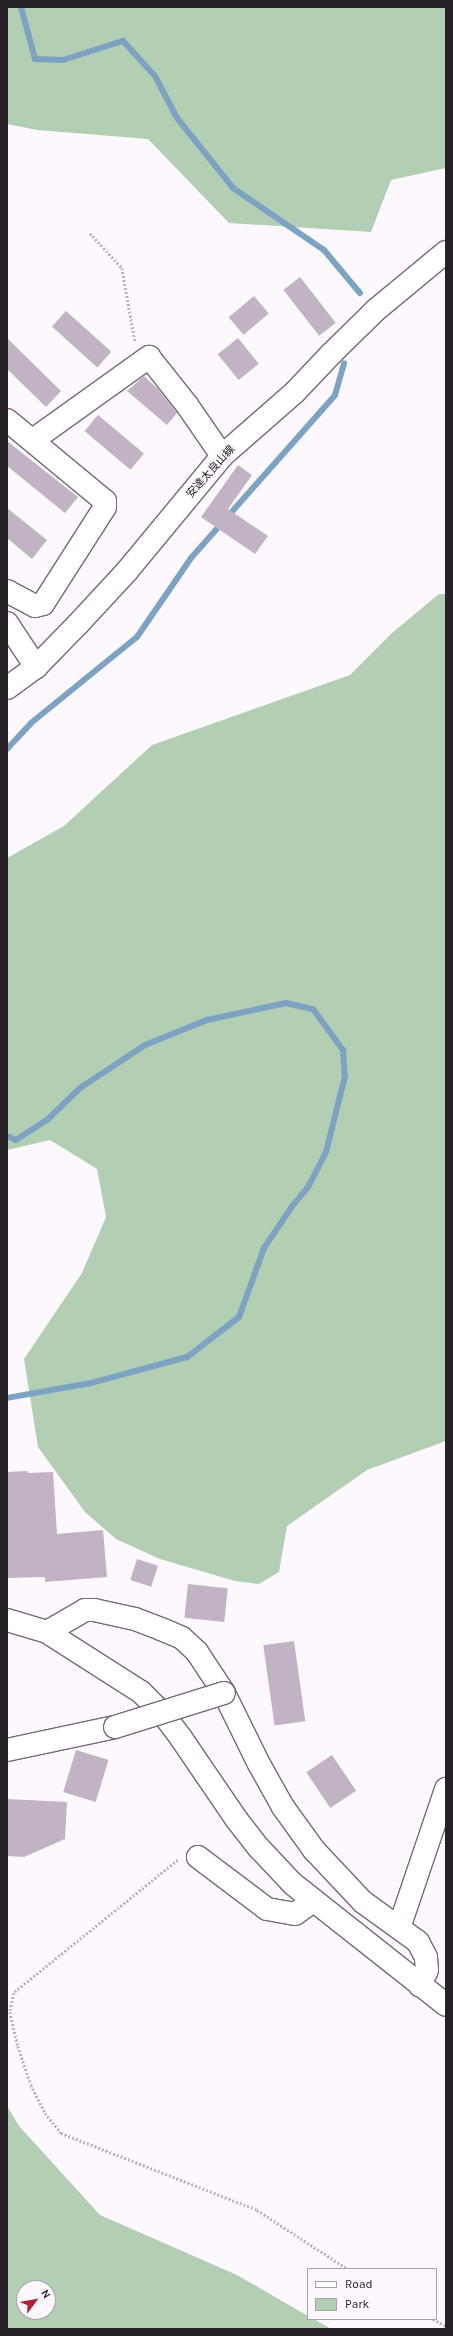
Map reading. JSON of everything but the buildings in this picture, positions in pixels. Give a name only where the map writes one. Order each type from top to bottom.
[{"type":"street","name":"安達太良山線","points":[[7,688],[36,668],[127,571],[222,456],[294,393],[377,309],[446,252]]},
{"type":"street","points":[[33,440],[149,357],[222,456]]},
{"type":"street","points":[[7,420],[105,501],[104,507],[43,604],[34,606],[7,591]]},
{"type":"street","points":[[7,623],[36,668]]},
{"type":"street","points":[[48,1632],[85,1610],[135,1619],[182,1638],[198,1652],[224,1693],[280,1801],[314,1850],[363,1902],[418,1942],[426,1957],[427,1970],[420,1985]]},
{"type":"street","points":[[7,1620],[48,1632],[141,1692],[163,1714],[182,1738],[210,1784],[260,1849],[293,1884],[446,2005]]},
{"type":"street","points":[[7,1750],[115,1727],[224,1693]]},
{"type":"street","points":[[399,1928],[446,1789]]},
{"type":"street","points":[[198,1857],[267,1909],[295,1914],[313,1901]]},
{"type":"path","points":[[90,233],[122,268],[139,364]]},
{"type":"path","points":[[198,1857],[185,1856],[178,1860],[14,1993],[10,2012],[18,2046],[31,2085],[45,2112],[60,2133],[257,2210],[346,2268]]},
{"type":"path","points":[[434,2320],[446,2326]]},
{"type":"green space","points":[[7,7],[446,7],[446,168],[391,180],[371,232],[229,223],[148,139],[37,130],[7,124]]},
{"type":"green space","points":[[439,594],[446,594],[446,1441],[367,1470],[287,1526],[279,1572],[259,1584],[235,1581],[160,1559],[116,1539],[85,1512],[38,1447],[24,1359],[82,1273],[106,1217],[97,1169],[50,1140],[7,1150],[7,858],[64,826],[152,745],[350,675],[392,633]]},
{"type":"green space","points":[[7,2106],[19,2126],[100,2215],[237,2275],[307,2315],[307,2320],[316,2320],[331,2329],[7,2329]]},
{"type":"waterway","points":[[21,7],[35,59],[63,60],[123,41],[155,76],[177,118],[233,188],[324,250],[360,293]]},
{"type":"waterway","points":[[7,749],[31,723],[137,637],[191,558],[335,395],[344,363]]},
{"type":"waterway","points":[[7,1136],[16,1140],[47,1120],[80,1088],[145,1045],[207,1020],[286,1003],[313,1009],[343,1050],[345,1076],[326,1152],[309,1186],[293,1205],[264,1248],[239,1317],[187,1357],[91,1383],[7,1398]]}]
